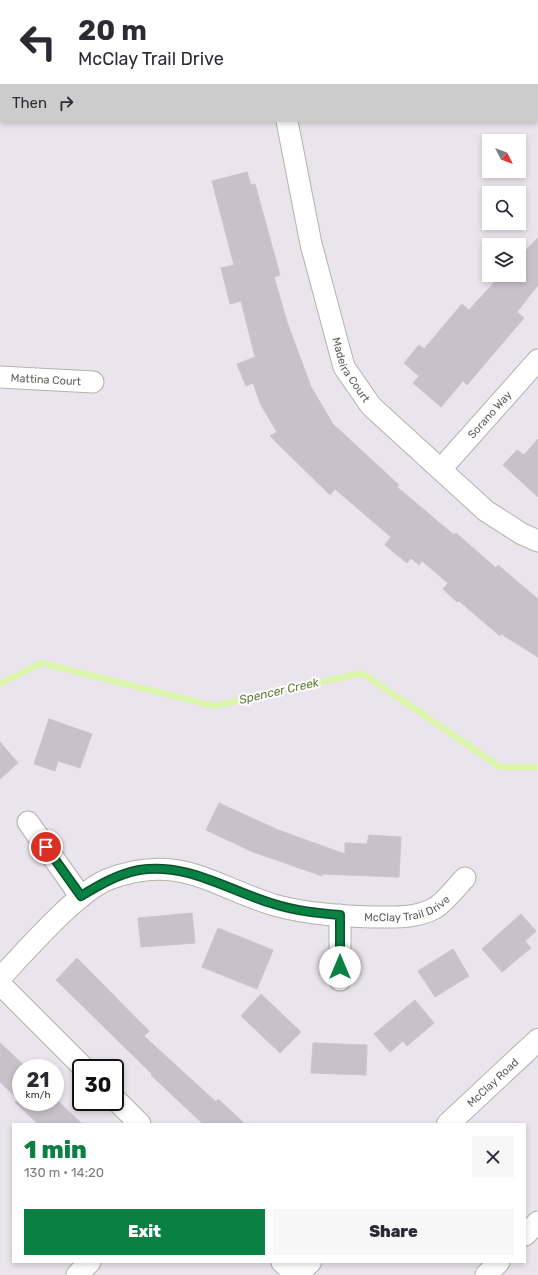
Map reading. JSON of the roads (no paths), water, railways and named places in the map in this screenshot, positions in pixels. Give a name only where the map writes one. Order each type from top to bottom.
[{"type":"main road","name":"McClay Road","points":[[449,1123],[538,1040]]},
{"type":"main road","points":[[296,1275],[309,1263]]},
{"type":"street","name":"Madeira Court","points":[[287,122],[311,244],[344,367],[371,406],[441,468],[486,511],[522,534],[538,540]]},
{"type":"street","name":"Sorano Way","points":[[441,468],[538,360]]},
{"type":"street","name":"Mattina Court","points":[[0,378],[93,382]]},
{"type":"street","points":[[28,822],[81,896]]},
{"type":"street","name":"McClay Trail Drive","points":[[0,978],[81,896],[108,880],[139,870],[168,869],[195,874],[273,904],[307,913],[408,918],[435,907],[465,878]]},
{"type":"street","points":[[340,915],[340,980]]},
{"type":"street","points":[[0,984],[75,1059]]},
{"type":"street","points":[[124,1108],[139,1123]]},
{"type":"street","points":[[526,1234],[538,1222]]},
{"type":"street","points":[[77,1275],[89,1263]]},
{"type":"street","points":[[283,1263],[296,1275]]},
{"type":"street","points":[[486,1275],[498,1263]]},
{"type":"waterway","name":"Spencer Creek","points":[[0,684],[41,663],[214,706],[362,673],[500,767],[538,767]]}]
